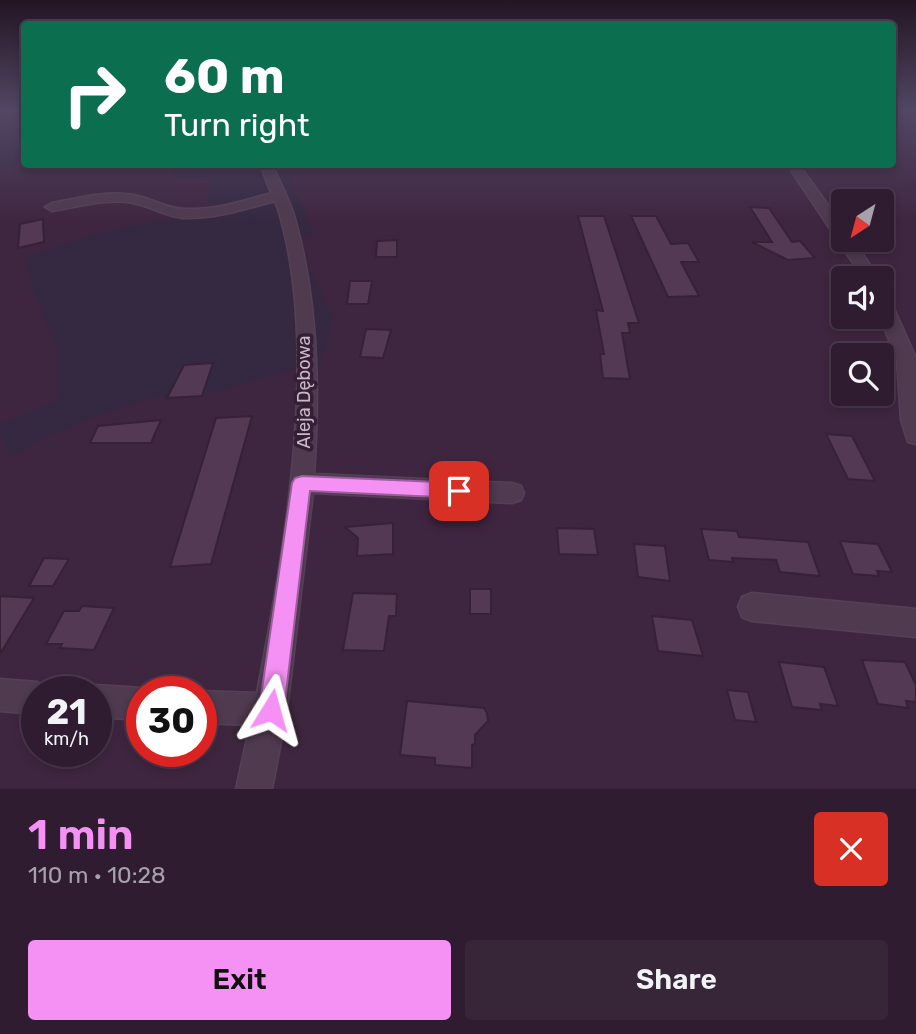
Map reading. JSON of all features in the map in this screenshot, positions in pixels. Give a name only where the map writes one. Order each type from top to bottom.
[{"type":"street","name":"Aleja Dębowa","points":[[254,789],[271,710],[302,483],[307,421],[307,345],[289,222],[267,168]]},
{"type":"street","points":[[798,168],[831,220]]},
{"type":"street","points":[[52,207],[123,198],[138,199],[170,213],[194,212],[229,208],[277,196]]},
{"type":"street","points":[[854,252],[865,266]]},
{"type":"street","points":[[894,328],[909,370],[911,423],[916,436]]},
{"type":"street","points":[[302,483],[512,493]]},
{"type":"street","points":[[752,607],[916,624]]},
{"type":"street","points":[[0,695],[21,697]]},
{"type":"street","points":[[217,708],[271,710]]},
{"type":"shaded area","points":[[0,147],[17,147],[16,149],[21,150],[21,162],[0,166]]},
{"type":"shaded area","points":[[184,168],[288,168],[294,191],[315,232],[298,241],[333,319],[321,364],[272,375],[217,392],[157,397],[95,416],[34,443],[11,458],[0,431],[0,424],[58,401],[57,351],[24,256],[112,230],[215,213],[207,197],[212,176],[179,179],[171,172]]},
{"type":"building","points":[[750,207],[769,208],[792,242],[800,241],[815,258],[788,260],[752,242],[772,242]]},
{"type":"building","points":[[578,216],[604,216],[639,323],[628,323],[630,333],[622,333],[630,379],[603,378],[600,354],[604,354],[596,310],[603,311]]},
{"type":"building","points":[[631,216],[656,216],[671,244],[688,243],[699,262],[681,262],[699,296],[668,297]]},
{"type":"building","points":[[43,219],[44,242],[18,248],[20,224]]},
{"type":"building","points":[[397,240],[397,257],[376,257],[377,241]]},
{"type":"building","points":[[350,281],[372,281],[368,304],[347,304]]},
{"type":"building","points":[[366,329],[391,330],[383,358],[360,357]]},
{"type":"building","points":[[213,363],[202,396],[167,398],[184,365]]},
{"type":"building","points":[[252,416],[211,564],[170,567],[216,418]]},
{"type":"building","points":[[161,420],[151,443],[90,443],[98,426]]},
{"type":"building","points":[[826,434],[852,436],[875,481],[848,479]]},
{"type":"building","points":[[393,523],[393,554],[357,556],[358,538],[345,527]]},
{"type":"building","points":[[557,528],[594,529],[598,555],[559,554]]},
{"type":"building","points":[[701,529],[737,531],[739,537],[808,542],[820,576],[780,572],[776,560],[709,560]]},
{"type":"building","points":[[840,541],[878,544],[892,572],[877,571],[879,576],[853,574]]},
{"type":"building","points":[[634,544],[665,546],[670,581],[638,577]]},
{"type":"building","points":[[44,558],[69,559],[53,586],[29,586]]},
{"type":"building","points":[[470,589],[491,589],[491,614],[470,614]]},
{"type":"building","points":[[353,593],[397,594],[396,616],[389,616],[384,651],[343,650]]},
{"type":"building","points":[[0,596],[34,598],[0,654]]},
{"type":"building","points":[[82,606],[114,608],[94,650],[60,648],[62,644],[46,644],[64,611],[79,611]]},
{"type":"building","points":[[652,616],[692,620],[703,656],[658,651]]},
{"type":"building","points":[[862,660],[905,662],[916,685],[916,702],[906,701],[908,708],[878,704]]},
{"type":"building","points":[[779,662],[824,667],[838,706],[820,704],[822,710],[792,707]]},
{"type":"building","points":[[727,690],[748,692],[756,722],[735,720]]},
{"type":"building","points":[[407,701],[484,708],[488,721],[475,735],[472,768],[435,765],[435,758],[400,755]]},
{"type":"route","points":[[271,710],[302,483],[459,491]]}]
